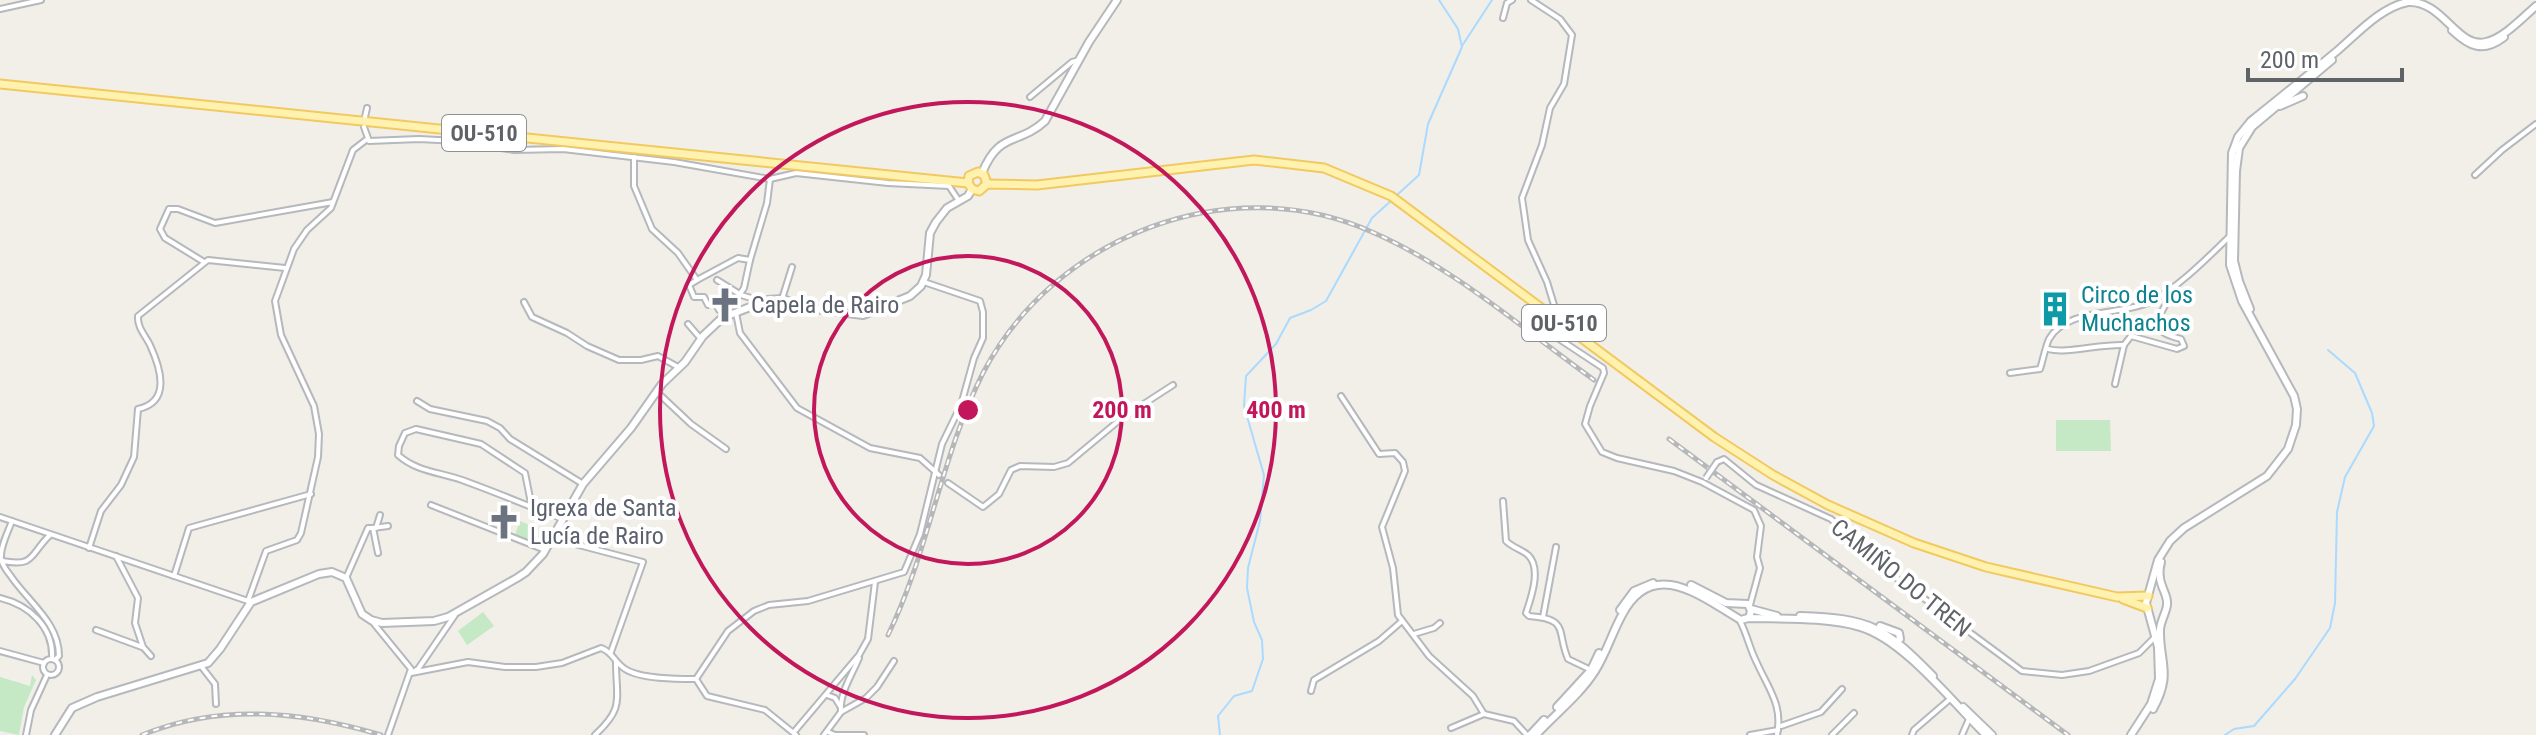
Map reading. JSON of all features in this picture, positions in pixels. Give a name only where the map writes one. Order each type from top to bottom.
[{"type":"main road","name":"OU-510","points":[[0,84],[970,186],[979,191],[987,184],[1037,185],[1254,160],[1324,168],[1391,196],[1714,437],[1803,492],[1890,533],[1966,561],[2041,582],[2117,597]]},
{"type":"main road","points":[[970,186],[972,174],[982,173],[987,184]]},
{"type":"main road","points":[[2117,597],[2149,595]]},
{"type":"main road","points":[[2117,597],[2148,610]]},
{"type":"street","points":[[0,9],[41,0]]},
{"type":"street","points":[[982,173],[994,150],[1037,129],[1045,121],[1117,0]]},
{"type":"street","points":[[1503,18],[1507,3],[1512,0]]},
{"type":"street","points":[[1531,0],[1560,19],[1572,35],[1564,84],[1550,108],[1542,145],[1522,198],[1528,240],[1554,305]]},
{"type":"street","points":[[2338,55],[2348,42],[2402,7],[2419,2]]},
{"type":"street","points":[[2236,162],[2234,156],[2238,137],[2277,103],[2301,90],[2314,73],[2348,42],[2390,9],[2403,3],[2419,2],[2439,12],[2471,40],[2480,43],[2496,38],[2536,9]]},
{"type":"street","points":[[2402,7],[2416,5],[2429,10],[2467,43],[2482,48],[2498,42],[2536,9]]},
{"type":"street","points":[[2231,220],[2232,153],[2238,137],[2248,124],[2362,34]]},
{"type":"street","points":[[1030,97],[1072,62],[1080,60]]},
{"type":"street","points":[[365,117],[367,108]]},
{"type":"street","points":[[2234,261],[2236,162],[2243,139],[2264,115]]},
{"type":"street","points":[[2475,175],[2536,124]]},
{"type":"street","points":[[364,127],[366,140]]},
{"type":"street","points":[[55,735],[72,708],[97,697],[208,663],[249,601],[266,551],[297,540],[301,533],[318,457],[319,434],[314,406],[277,322],[275,301],[285,268],[301,237],[327,213],[353,150],[366,140],[457,141],[514,150],[563,149],[770,179],[796,173],[949,186],[959,201]]},
{"type":"street","points":[[634,157],[634,186],[652,229],[678,253],[697,280]]},
{"type":"street","points":[[371,620],[382,623],[434,621],[459,612],[526,572],[545,550],[583,484],[701,339],[730,314],[741,295],[767,203],[770,179]]},
{"type":"street","points":[[750,260],[738,258],[689,285],[694,297],[704,297],[708,305],[715,303],[719,310],[730,314],[782,299],[816,309],[863,315],[910,296],[924,282],[934,225],[944,211],[968,196],[970,186]]},
{"type":"street","points":[[2132,735],[2151,704],[2158,684],[2160,661],[2148,610],[2155,569],[2164,551],[2173,538],[2189,525],[2263,479],[2279,462],[2291,441],[2297,417],[2295,401],[2233,279],[2229,237],[2233,190],[2236,186]]},
{"type":"street","points":[[204,262],[165,238],[160,229],[169,209],[178,209],[215,223],[333,202]]},
{"type":"street","points":[[2229,237],[2253,320]]},
{"type":"street","points":[[2010,373],[2040,369],[2050,337],[2068,323],[2093,313],[2139,306],[2161,295],[2229,237]]},
{"type":"street","points":[[89,548],[101,511],[121,485],[134,457],[138,409],[151,406],[159,396],[161,387],[150,346],[137,323],[138,316],[204,262],[216,259],[285,268]]},
{"type":"street","points":[[782,299],[792,267]]},
{"type":"street","points":[[717,280],[741,295],[763,302]]},
{"type":"street","points":[[696,679],[728,631],[754,611],[769,605],[808,601],[904,572],[920,534],[945,435],[961,405],[983,338],[980,301],[924,282]]},
{"type":"street","points":[[2115,384],[2124,345],[2131,336],[2177,349],[2184,346],[2181,339],[2163,334],[2158,328],[2159,315],[2167,302],[2161,295]]},
{"type":"street","points":[[524,302],[532,317],[619,360],[658,356],[679,368]]},
{"type":"street","points":[[730,314],[740,333],[797,408],[870,448],[920,458],[939,475]]},
{"type":"street","points":[[1546,320],[1547,331],[1603,368],[1604,373],[1585,424],[1602,452],[1704,480],[1754,510],[1761,526],[1757,557],[1760,568],[1742,620],[1757,665],[1773,694],[1779,730]]},
{"type":"street","points":[[688,324],[701,339]]},
{"type":"street","points":[[2046,349],[2058,353],[2088,346],[2124,345]]},
{"type":"street","points":[[948,483],[983,507],[999,494],[1011,470],[1020,466],[1054,467],[1068,463],[1122,418],[1173,385]]},
{"type":"street","points":[[657,391],[691,424],[726,449]]},
{"type":"street","points":[[1341,396],[1379,454],[1395,453],[1403,462],[1405,471],[1382,527],[1402,621],[1429,656],[1473,696],[1484,714]]},
{"type":"street","points":[[417,401],[430,409],[487,421],[500,428],[510,439],[583,484]]},
{"type":"street","points":[[532,508],[525,473],[481,444],[416,429],[405,433],[398,455],[406,462],[427,472],[459,479],[532,508],[562,518]]},
{"type":"street","name":"CAMIÑO DO TREN","points":[[1704,480],[1717,462],[1724,459],[1756,485],[1831,519],[1891,574],[2022,671],[2062,675],[2089,671],[2139,653],[2156,636]]},
{"type":"street","points":[[174,576],[189,528],[311,494]]},
{"type":"street","points":[[1503,501],[1506,541],[1530,557],[1533,565],[1532,594],[1526,613],[1555,621],[1561,628],[1568,659],[1590,671]]},
{"type":"street","points":[[431,505],[545,550]]},
{"type":"street","points":[[378,553],[375,528],[380,515]]},
{"type":"street","points":[[0,517],[249,601],[319,574],[332,572],[346,578],[358,608],[410,667],[411,673],[388,735]]},
{"type":"street","points":[[0,651],[44,663],[59,656],[53,627],[20,590],[2,561],[1,552],[12,521]]},
{"type":"street","points":[[346,578],[368,528],[388,526]]},
{"type":"street","points":[[2,561],[29,561],[50,535]]},
{"type":"street","points":[[552,538],[643,562],[611,652]]},
{"type":"street","points":[[1543,617],[1556,547]]},
{"type":"street","points":[[2156,636],[2167,602],[2159,576],[2164,551]]},
{"type":"street","points":[[116,556],[138,598],[135,623],[143,647],[151,656]]},
{"type":"street","points":[[696,679],[707,696],[765,710],[795,734],[859,655],[868,639],[875,580]]},
{"type":"street","points":[[1573,696],[1590,671],[1624,602],[1634,591],[1658,581],[1681,582],[1726,603],[1745,605],[1764,614],[1840,618],[1871,625],[1890,634],[1989,735]]},
{"type":"street","points":[[1536,735],[1596,669],[1628,604],[1642,591],[1662,584],[1678,585],[1742,620],[1863,625],[1890,634]]},
{"type":"street","points":[[2149,595],[2156,592],[2164,595]]},
{"type":"street","points":[[0,598],[17,602],[48,632],[59,671],[47,675]]},
{"type":"street","points":[[1742,620],[1745,605]]},
{"type":"street","points":[[2148,610],[2163,612]]},
{"type":"street","points":[[411,673],[418,669],[459,612]]},
{"type":"street","points":[[2132,735],[2154,707],[2163,685],[2160,628],[2163,612]]},
{"type":"street","points":[[1311,691],[1314,680],[1379,641],[1402,621]]},
{"type":"street","points":[[1414,634],[1440,623]]},
{"type":"street","points":[[1850,624],[1888,640],[1973,719]]},
{"type":"street","points":[[96,630],[143,647]]},
{"type":"street","points":[[1897,642],[1911,661]]},
{"type":"street","points":[[411,673],[468,662],[536,667],[562,663],[601,648],[611,652],[616,661],[630,672],[669,679],[696,679]]},
{"type":"street","points":[[859,655],[841,709],[826,733],[864,735]]},
{"type":"street","points":[[595,735],[618,708],[616,661]]},
{"type":"street","points":[[841,709],[866,698],[894,661]]},
{"type":"street","points":[[44,663],[43,670],[47,675]]},
{"type":"street","points":[[201,666],[215,684],[216,704]]},
{"type":"street","points":[[1451,728],[1484,714],[1514,721],[1528,735],[1590,671]]},
{"type":"street","points":[[26,735],[31,710],[47,675]]},
{"type":"street","points":[[1750,735],[1779,730],[1821,712],[1842,689]]},
{"type":"street","points":[[827,695],[835,698],[841,709]]},
{"type":"street","points":[[1912,735],[1950,699]]},
{"type":"street","points":[[1832,735],[1854,713]]},
{"type":"street","points":[[1962,735],[1973,719]]},
{"type":"green space","points":[[2056,420],[2110,420],[2111,451],[2056,451]]},
{"type":"green space","points":[[520,521],[546,532],[542,542],[539,544],[515,535]]},
{"type":"green space","points":[[483,612],[494,626],[467,645],[458,631]]},
{"type":"green space","points":[[32,675],[36,680],[24,707],[19,735],[0,731],[0,677],[30,686]]},
{"type":"waterway","points":[[1397,195],[1419,175],[1428,124],[1462,47],[1458,29],[1439,0]]},
{"type":"waterway","points":[[1462,46],[1492,0]]},
{"type":"waterway","points":[[1220,735],[1218,716],[1234,696],[1252,691],[1263,659],[1262,640],[1254,622],[1247,588],[1248,568],[1260,521],[1264,475],[1244,406],[1246,376],[1276,344],[1290,318],[1326,301],[1372,218],[1393,199]]},
{"type":"waterway","points":[[2225,735],[2234,729],[2254,726],[2295,679],[2330,628],[2335,603],[2337,512],[2345,477],[2374,426],[2372,413],[2355,373],[2328,350]]},
{"type":"railway","points":[[888,635],[914,570],[956,437],[983,373],[1014,325],[1054,284],[1100,251],[1150,227],[1205,212],[1261,208],[1317,214],[1372,232],[1402,246],[1459,281],[1594,380]]},
{"type":"railway","points":[[1669,439],[2068,735]]},
{"type":"railway","points":[[142,735],[201,718],[261,714],[321,720],[381,735]]},
{"type":"place","name":"Capela de Rairo","points":[[725,305]]},
{"type":"place","name":"Circo de los Muchachos","points":[[2055,309]]},
{"type":"place","name":"Igrexa de Santa Lucía de Rairo","points":[[504,522]]}]
